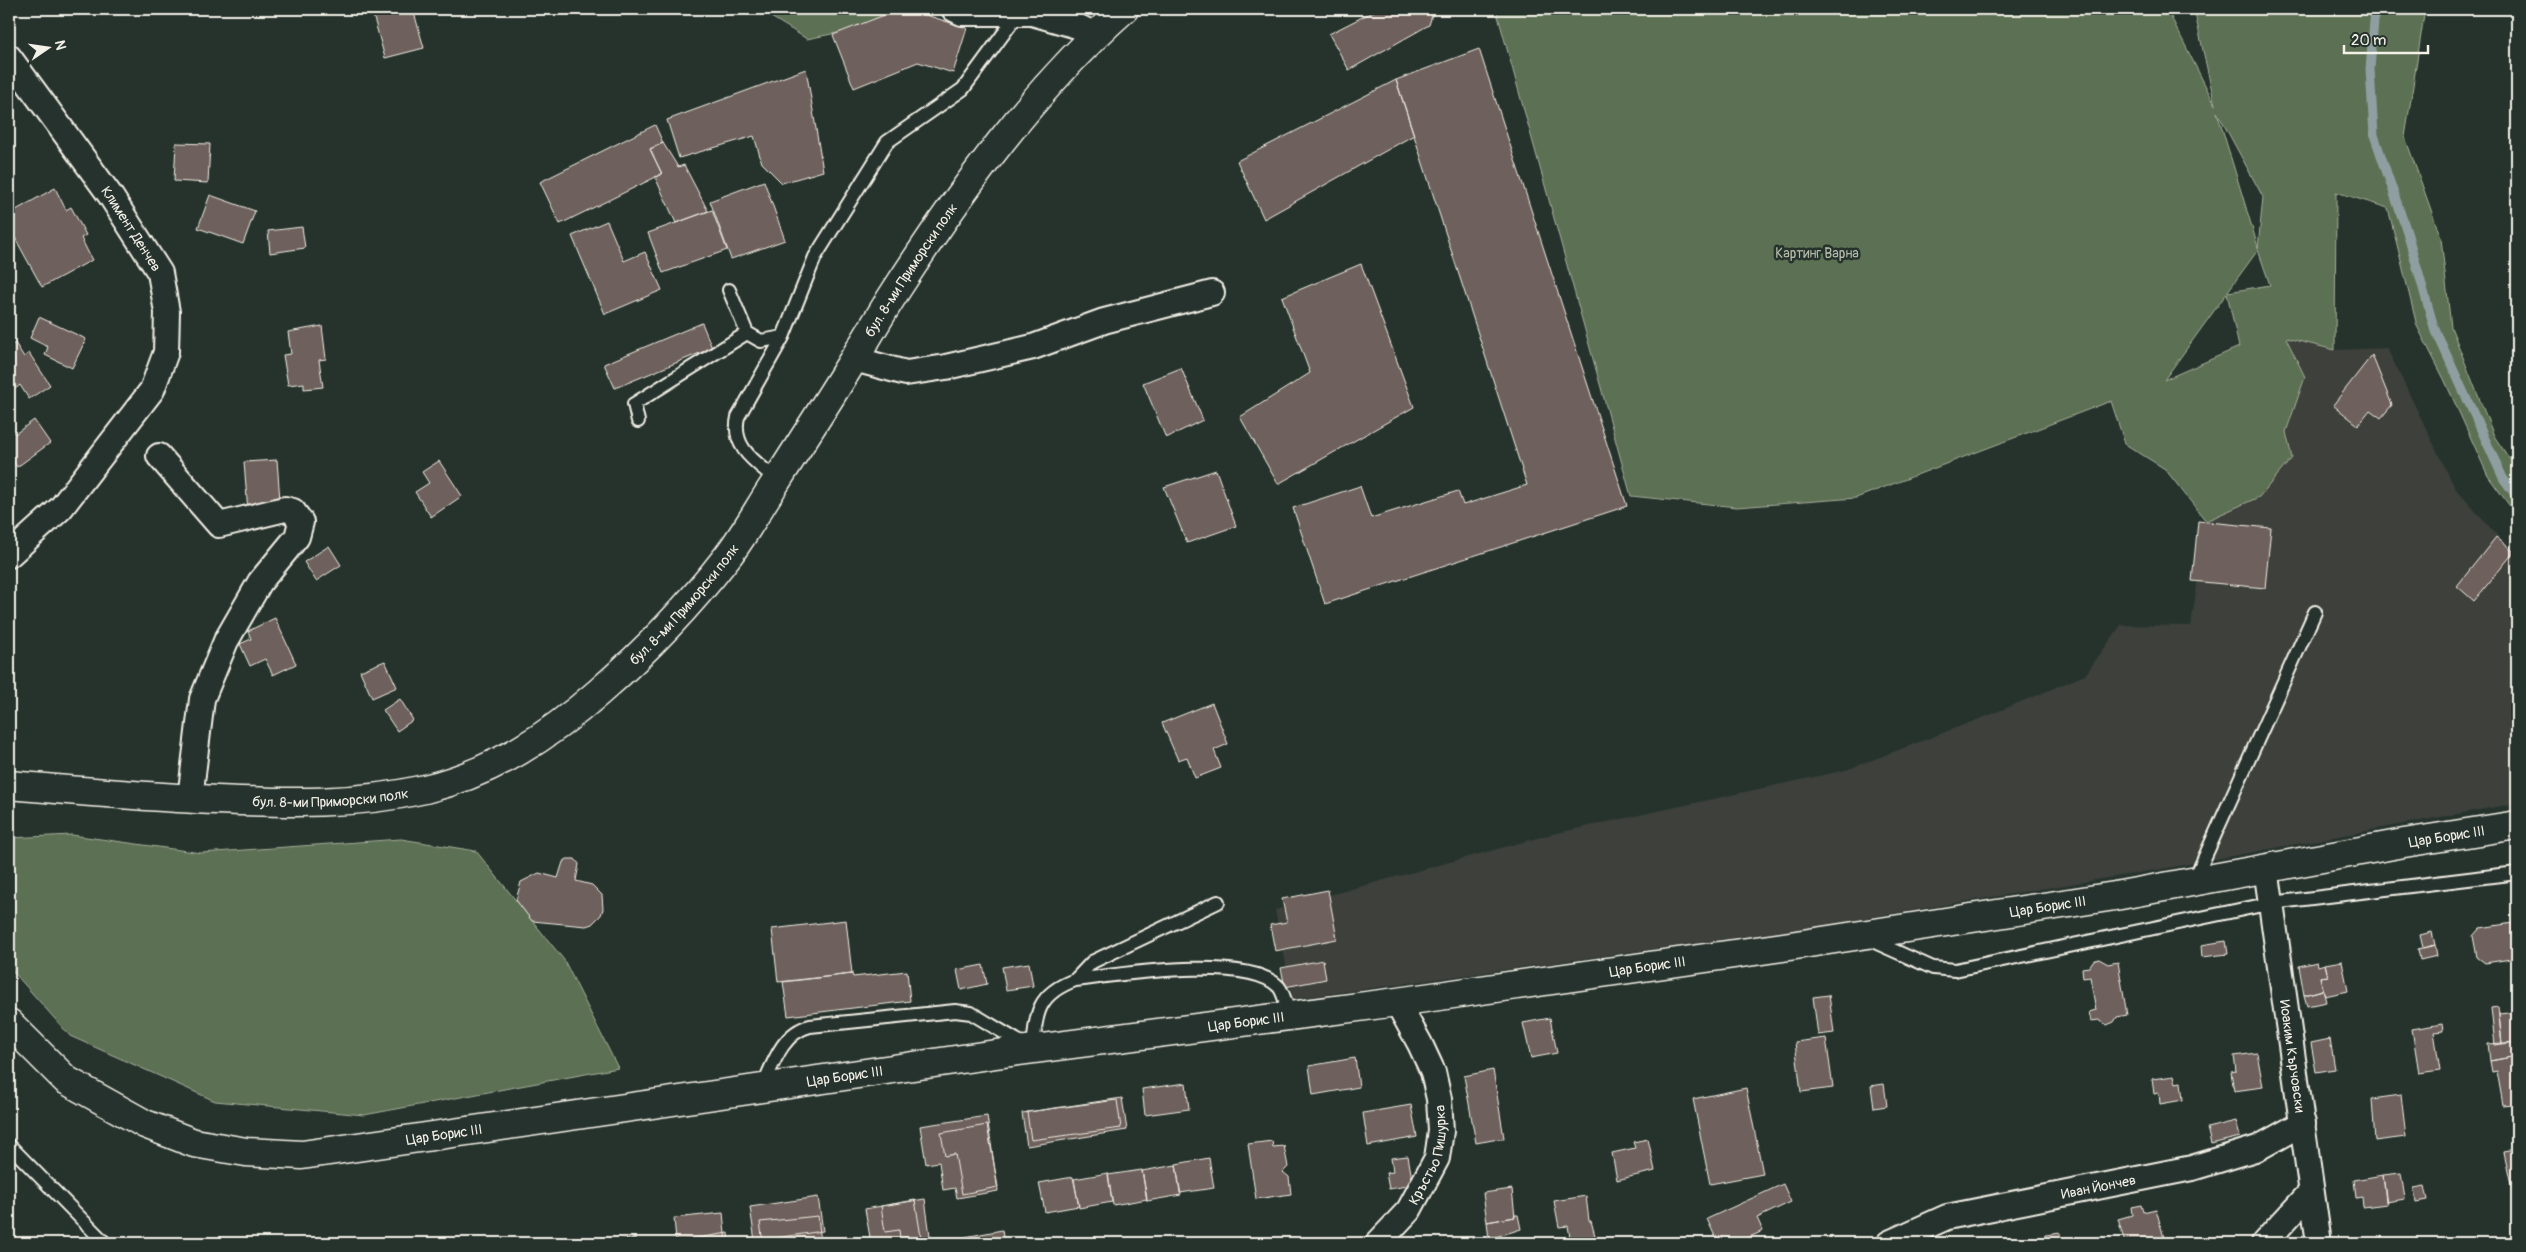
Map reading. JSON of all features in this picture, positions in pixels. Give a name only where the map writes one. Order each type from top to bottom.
[{"type":"street","points":[[954,9],[962,13],[1032,13],[1062,21],[1095,35]]},
{"type":"street","name":"бул. 8-ми Приморски полк","points":[[14,789],[190,799],[329,803],[377,798],[427,788],[485,770],[549,733],[618,675],[667,628],[729,554],[854,359],[893,294],[958,197],[1027,109],[1095,35],[1124,9]]},
{"type":"street","name":"Климент Денчев","points":[[9,56],[110,195],[160,272],[168,312],[166,352],[152,390],[62,508],[9,555]]},
{"type":"street","points":[[854,359],[906,373],[946,367],[1032,347],[1104,321],[1212,293]]},
{"type":"street","points":[[159,456],[219,525],[285,509],[293,511],[301,522],[297,537],[260,582],[226,641],[202,699],[190,799]]},
{"type":"street","name":"Цар Борис III","points":[[9,1023],[66,1080],[146,1124],[194,1143],[246,1152],[302,1155],[762,1088],[1397,1002],[1860,935],[2115,896],[2517,825]]},
{"type":"street","name":"Иоаким Кърчовски","points":[[2266,868],[2319,1243]]},
{"type":"street","name":"Кръстьо Пишурка","points":[[1378,1243],[1410,1210],[1437,1158],[1441,1131],[1439,1099],[1433,1072],[1397,1002]]},
{"type":"street","name":"Иван Йончев","points":[[1889,1243],[1947,1218],[2192,1168],[2258,1148],[2303,1123]]},
{"type":"street","points":[[2264,1243],[2311,1192]]},
{"type":"lane","points":[[777,480],[744,451],[736,435],[736,426],[738,416],[783,337],[815,257],[886,142],[963,89],[1018,14]]},
{"type":"lane","points":[[729,290],[747,333],[761,341],[783,337]]},
{"type":"lane","points":[[638,421],[634,404],[747,333]]},
{"type":"lane","points":[[2193,882],[2315,612]]},
{"type":"lane","points":[[1860,935],[1933,968],[1955,970],[2272,902],[2517,873]]},
{"type":"lane","points":[[1075,980],[1092,962],[1218,902]]},
{"type":"lane","points":[[762,1088],[788,1037],[798,1029],[810,1026],[955,1011],[970,1013],[1033,1050],[1036,1019],[1043,1000],[1058,986],[1075,980],[1203,968],[1236,971],[1267,979],[1280,988],[1290,1016]]},
{"type":"lane","points":[[9,1145],[105,1243]]},
{"type":"shaded area","points":[[2286,338],[2335,350],[2387,348],[2455,488],[2517,558],[2517,803],[2162,869],[1799,929],[1293,999],[1275,910],[1548,835],[1846,770],[1987,716],[2085,675],[2121,625],[2191,626],[2206,521],[2259,497],[2292,458],[2286,432],[2305,377]]},
{"type":"green space","points":[[758,9],[954,9],[807,39]]},
{"type":"green space","name":"Картинг Варна","points":[[1496,9],[2167,9],[2215,105],[2194,9],[2425,9],[2405,137],[2441,238],[2451,327],[2494,436],[2517,470],[2517,516],[2488,476],[2444,379],[2417,326],[2388,208],[2336,192],[2335,350],[2286,338],[2305,377],[2286,432],[2292,458],[2259,497],[2206,521],[2165,469],[2125,444],[2111,401],[1856,498],[1737,507],[1631,496]],"holes":[[[2217,112],[2263,197],[2258,248],[2258,247]],[[2258,250],[2270,285],[2228,291]],[[2227,293],[2239,347],[2164,380]]]},
{"type":"green space","points":[[72,835],[201,853],[401,839],[476,851],[564,960],[618,1068],[364,1115],[215,1101],[70,1036],[9,967],[9,838]]},
{"type":"building","points":[[379,9],[413,9],[424,48],[385,58],[372,11]]},
{"type":"building","points":[[474,9],[490,9],[476,13]]},
{"type":"building","points":[[900,9],[907,9],[967,28],[953,73],[918,62],[854,88],[833,35]]},
{"type":"building","points":[[1378,9],[1434,9],[1429,25],[1349,70],[1329,34]]},
{"type":"building","points":[[1479,49],[1627,506],[1325,604],[1293,508],[1360,486],[1371,518],[1458,491],[1463,505],[1527,485],[1396,80]]},
{"type":"building","points":[[806,69],[823,171],[782,183],[762,163],[754,136],[679,158],[667,120]]},
{"type":"building","points":[[1396,80],[1414,135],[1264,219],[1237,161]]},
{"type":"building","points":[[655,125],[663,143],[650,149],[662,174],[560,224],[540,182]]},
{"type":"building","points":[[176,143],[210,144],[208,183],[174,181]]},
{"type":"building","points":[[663,143],[678,167],[684,165],[708,211],[676,223],[655,177],[662,174],[650,149]]},
{"type":"building","points":[[764,181],[785,240],[731,259],[710,201]]},
{"type":"building","points":[[55,188],[66,210],[71,207],[86,235],[81,238],[92,260],[42,287],[9,227],[9,214]]},
{"type":"building","points":[[210,195],[255,211],[243,244],[198,228]]},
{"type":"building","points":[[712,210],[727,250],[663,273],[648,233]]},
{"type":"building","points":[[607,221],[624,261],[645,252],[662,290],[605,314],[572,236]]},
{"type":"building","points":[[302,227],[305,248],[270,253],[268,231]]},
{"type":"building","points":[[1361,264],[1414,407],[1278,484],[1240,417],[1310,373],[1282,297]]},
{"type":"building","points":[[39,317],[86,339],[72,368],[45,355],[48,347],[30,338]]},
{"type":"building","points":[[702,323],[712,348],[615,388],[604,364]]},
{"type":"building","points":[[322,326],[326,359],[319,360],[323,387],[304,389],[304,383],[288,385],[283,355],[291,354],[288,332]]},
{"type":"building","points":[[15,343],[24,357],[29,353],[50,385],[29,399],[20,385],[15,389],[9,379],[9,347]]},
{"type":"building","points":[[2372,355],[2392,405],[2381,418],[2370,410],[2358,425],[2333,405]]},
{"type":"building","points":[[1181,368],[1203,420],[1166,438],[1143,383]]},
{"type":"building","points":[[34,420],[50,443],[17,467],[11,459],[9,461],[9,426],[15,434]]},
{"type":"building","points":[[277,460],[280,501],[248,511],[244,462]]},
{"type":"building","points":[[439,461],[462,496],[431,517],[415,492],[429,483],[422,472]]},
{"type":"building","points":[[1216,470],[1236,526],[1187,543],[1164,487]]},
{"type":"building","points":[[2198,521],[2271,528],[2265,588],[2192,581]]},
{"type":"building","points":[[2496,537],[2514,552],[2474,601],[2457,586]]},
{"type":"building","points":[[329,546],[341,565],[316,581],[304,562]]},
{"type":"building","points":[[275,618],[296,664],[273,675],[265,659],[250,666],[240,644],[251,639],[248,631]]},
{"type":"building","points":[[385,661],[397,687],[372,698],[360,671]]},
{"type":"building","points":[[400,699],[413,720],[397,731],[383,710]]},
{"type":"building","points":[[1212,703],[1228,744],[1214,750],[1221,768],[1195,778],[1187,757],[1178,760],[1162,723]]},
{"type":"building","points":[[567,859],[575,859],[579,864],[576,881],[592,885],[602,895],[603,909],[601,915],[592,924],[586,926],[532,921],[516,900],[521,882],[539,873],[558,878],[563,862]]},
{"type":"building","points":[[1328,890],[1337,939],[1275,951],[1270,925],[1287,922],[1282,899]]},
{"type":"building","points":[[846,920],[852,974],[778,982],[772,929]]},
{"type":"building","points":[[2513,923],[2517,958],[2485,963],[2477,957],[2473,936],[2480,928]]},
{"type":"building","points":[[2432,932],[2435,945],[2423,948],[2420,935]]},
{"type":"building","points":[[2226,941],[2228,954],[2202,957],[2201,945]]},
{"type":"building","points":[[2435,945],[2437,956],[2420,960],[2418,949]]},
{"type":"building","points":[[2099,959],[2108,964],[2118,962],[2127,1015],[2117,1017],[2114,1022],[2107,1025],[2099,1020],[2091,1021],[2089,1012],[2096,1010],[2090,977],[2083,978],[2082,968],[2089,967],[2093,961]]},
{"type":"building","points":[[1323,960],[1326,979],[1285,987],[1281,968]]},
{"type":"building","points":[[2342,961],[2348,991],[2325,996],[2320,977],[2328,976],[2325,964]]},
{"type":"building","points":[[2317,962],[2318,966],[2325,964],[2328,976],[2320,977],[2323,990],[2304,995],[2299,966]]},
{"type":"building","points":[[1029,963],[1033,986],[1006,990],[1002,967]]},
{"type":"building","points":[[983,965],[987,984],[961,990],[957,970]]},
{"type":"building","points":[[907,971],[910,1001],[788,1016],[783,982],[852,974],[853,977]]},
{"type":"building","points":[[2323,990],[2326,1002],[2307,1006],[2304,995]]},
{"type":"building","points":[[1829,995],[1834,1033],[1818,1035],[1813,997]]},
{"type":"building","points":[[2498,1007],[2502,1044],[2495,1045],[2491,1008]]},
{"type":"building","points":[[2517,1012],[2517,1042],[2502,1044],[2499,1014]]},
{"type":"building","points":[[1550,1018],[1557,1053],[1531,1058],[1523,1023]]},
{"type":"building","points":[[2442,1024],[2443,1031],[2434,1032],[2440,1070],[2419,1073],[2412,1029]]},
{"type":"building","points":[[1826,1038],[1833,1088],[1801,1092],[1795,1042]]},
{"type":"building","points":[[2330,1039],[2335,1069],[2316,1072],[2311,1043]]},
{"type":"building","points":[[2517,1042],[2517,1056],[2490,1061],[2488,1044]]},
{"type":"building","points":[[2257,1053],[2263,1087],[2234,1091],[2231,1072],[2236,1071],[2234,1056]]},
{"type":"building","points":[[2517,1056],[2517,1099],[2513,1100],[2514,1104],[2503,1105],[2497,1071],[2492,1072],[2490,1061]]},
{"type":"building","points":[[1355,1058],[1359,1087],[1313,1095],[1309,1066]]},
{"type":"building","points":[[1493,1070],[1504,1138],[1476,1143],[1464,1076]]},
{"type":"building","points":[[2174,1076],[2176,1083],[2181,1082],[2183,1100],[2160,1104],[2159,1093],[2154,1094],[2152,1079]]},
{"type":"building","points":[[1186,1083],[1189,1109],[1145,1115],[1142,1089]]},
{"type":"building","points":[[1884,1084],[1887,1106],[1874,1108],[1871,1086]]},
{"type":"building","points":[[1746,1088],[1763,1174],[1710,1184],[1693,1099]]},
{"type":"building","points":[[2401,1095],[2406,1137],[2375,1141],[2372,1099]]},
{"type":"building","points":[[1122,1098],[1127,1130],[1027,1146],[1022,1113]]},
{"type":"building","points":[[1117,1100],[1121,1128],[1031,1140],[1027,1112]]},
{"type":"building","points":[[1411,1105],[1417,1137],[1368,1146],[1363,1113]]},
{"type":"building","points":[[987,1116],[998,1191],[957,1198],[955,1188],[943,1190],[939,1162],[926,1164],[920,1126]]},
{"type":"building","points":[[2236,1121],[2240,1137],[2211,1144],[2207,1128]]},
{"type":"building","points":[[987,1125],[998,1187],[962,1194],[955,1154],[945,1156],[941,1133]]},
{"type":"building","points":[[1648,1139],[1655,1171],[1617,1180],[1612,1153],[1635,1148],[1633,1142]]},
{"type":"building","points":[[1272,1141],[1273,1147],[1284,1146],[1288,1167],[1283,1172],[1289,1177],[1291,1194],[1256,1199],[1248,1144]]},
{"type":"building","points":[[2515,1150],[2517,1188],[2512,1189],[2504,1152]]},
{"type":"building","points":[[1408,1156],[1413,1185],[1389,1189],[1386,1173],[1393,1172],[1391,1158]]},
{"type":"building","points":[[1209,1158],[1214,1188],[1180,1193],[1176,1164]]},
{"type":"building","points":[[1176,1165],[1181,1195],[1147,1201],[1142,1171]]},
{"type":"building","points":[[1142,1170],[1147,1199],[1113,1205],[1108,1175]]},
{"type":"building","points":[[1108,1173],[1112,1202],[1079,1208],[1074,1179]]},
{"type":"building","points":[[2401,1173],[2405,1199],[2386,1202],[2383,1175]]},
{"type":"building","points":[[2383,1175],[2387,1204],[2363,1207],[2362,1197],[2356,1198],[2354,1180]]},
{"type":"building","points":[[1073,1177],[1079,1206],[1045,1212],[1039,1183]]},
{"type":"building","points":[[1783,1184],[1791,1202],[1757,1218],[1763,1231],[1736,1243],[1718,1243],[1707,1219]]},
{"type":"building","points":[[2425,1186],[2428,1200],[2416,1202],[2414,1188]]},
{"type":"building","points":[[1512,1189],[1515,1217],[1487,1222],[1483,1193]]},
{"type":"building","points":[[1586,1196],[1589,1221],[1591,1221],[1597,1243],[1571,1243],[1568,1226],[1559,1227],[1554,1201]]},
{"type":"building","points":[[818,1197],[823,1231],[755,1241],[750,1207]]},
{"type":"building","points":[[925,1199],[931,1243],[911,1243],[910,1237],[900,1238],[899,1230],[885,1232],[881,1206]]},
{"type":"building","points":[[915,1200],[922,1243],[871,1243],[865,1209]]},
{"type":"building","points":[[2141,1205],[2143,1212],[2156,1209],[2164,1238],[2145,1243],[2125,1243],[2118,1219],[2132,1215],[2131,1207]]},
{"type":"building","points":[[723,1213],[726,1243],[663,1243],[663,1241],[676,1240],[674,1218]]},
{"type":"building","points":[[1514,1215],[1518,1215],[1521,1229],[1489,1239],[1487,1222],[1515,1217]]},
{"type":"building","points":[[818,1216],[821,1243],[763,1243],[760,1222]]},
{"type":"building","points":[[1002,1230],[1004,1243],[967,1243],[965,1237]]},
{"type":"building","points":[[728,1233],[729,1243],[670,1242],[680,1241]]},
{"type":"building","points":[[2060,1233],[2061,1243],[2038,1243],[2037,1240],[2046,1239],[2046,1235]]},
{"type":"building","points":[[2002,1237],[2004,1243],[1984,1243]]},
{"type":"building","points":[[636,1238],[636,1243],[605,1243]]},
{"type":"waterway","points":[[2375,9],[2370,69],[2374,135],[2407,232],[2434,327],[2503,478],[2517,497]]}]
